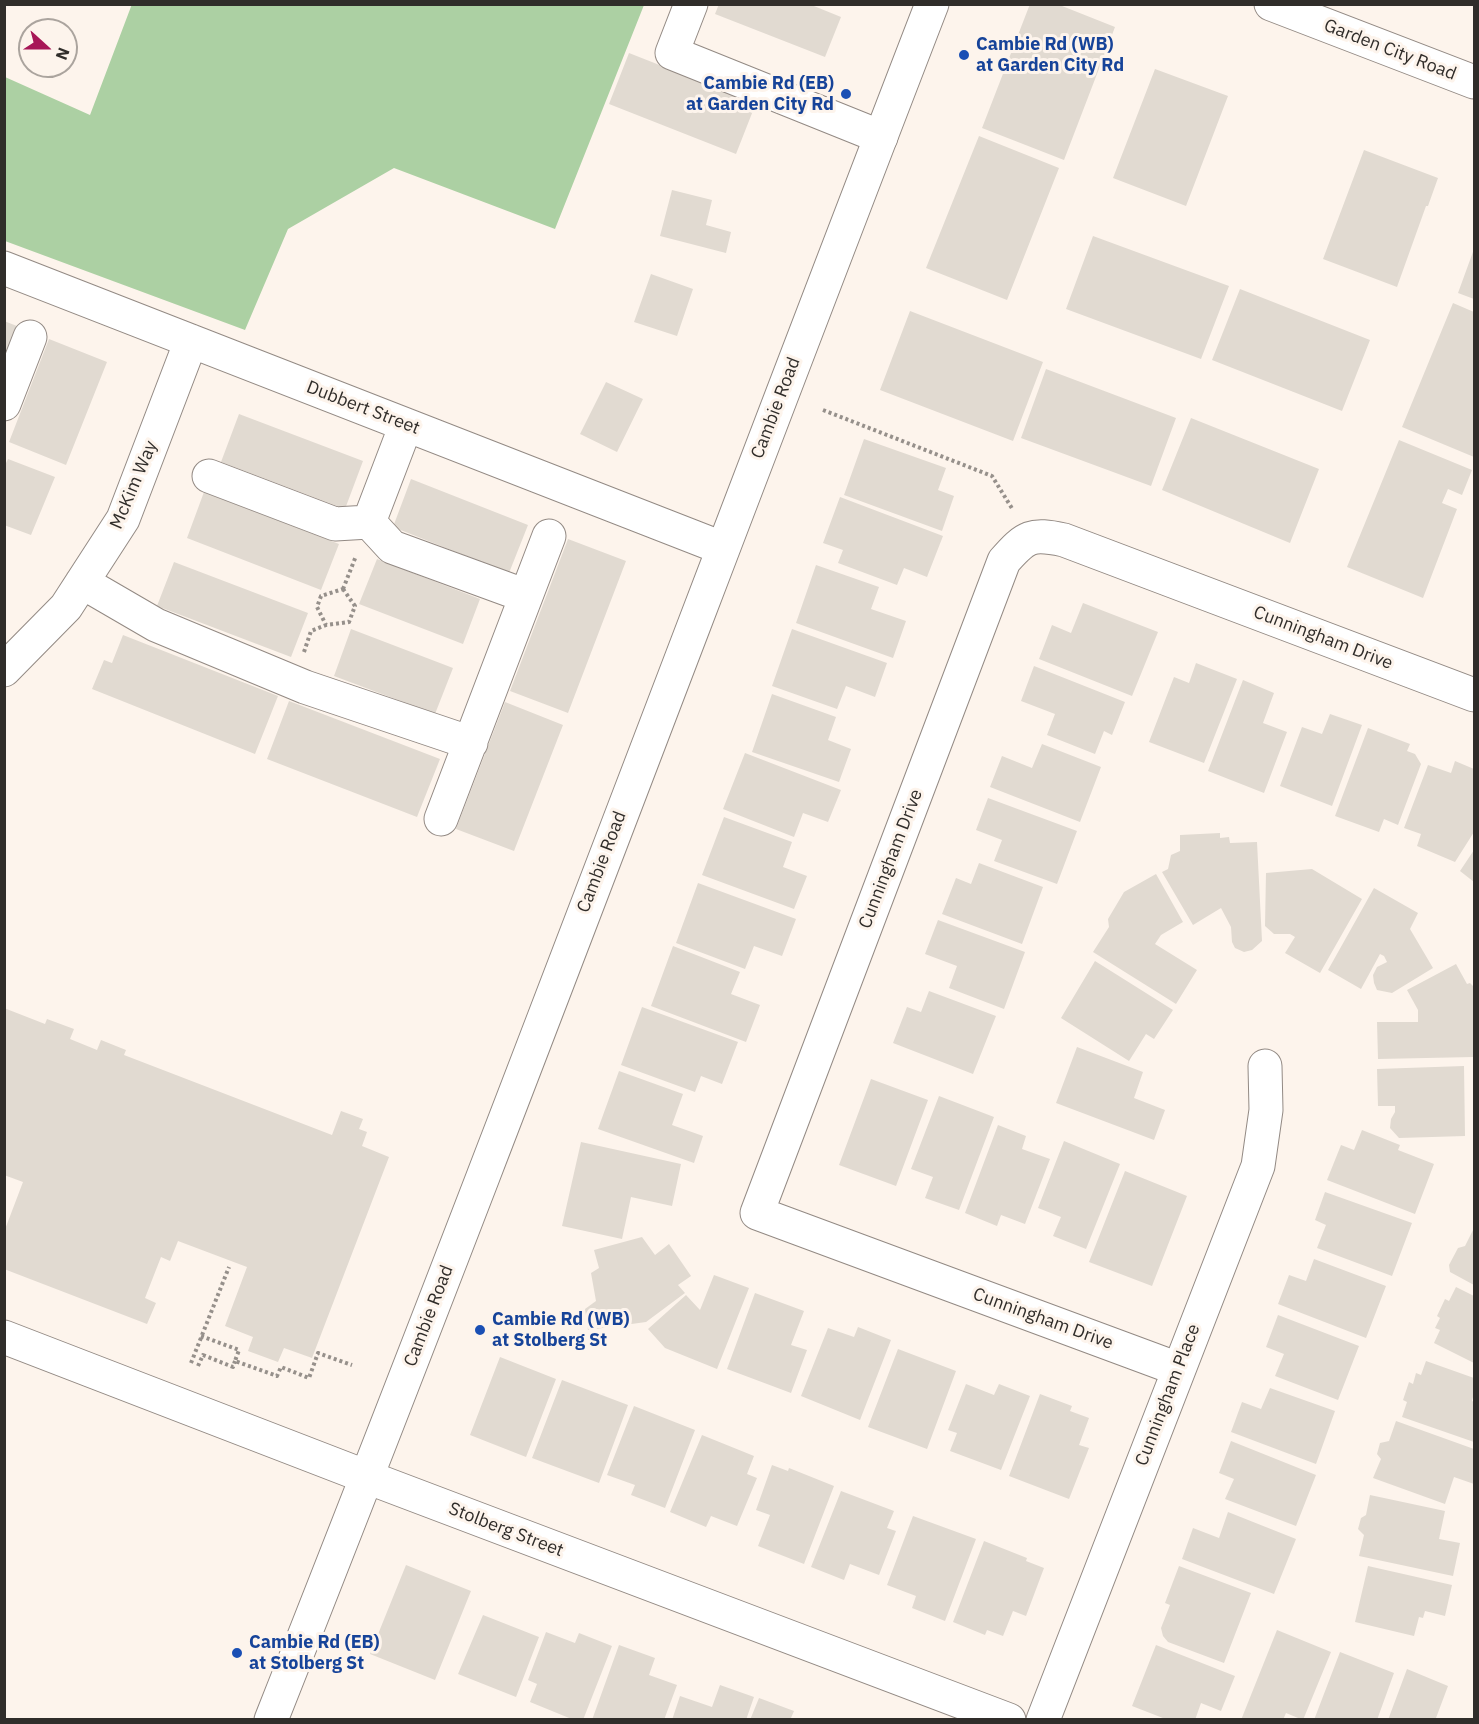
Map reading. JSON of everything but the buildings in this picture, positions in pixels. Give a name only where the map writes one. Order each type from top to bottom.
[{"type":"street","points":[[691,4],[672,53],[881,137]]},
{"type":"street","name":"Cambie Road","points":[[271,1719],[367,1477],[932,4]]},
{"type":"street","name":"Garden City Road","points":[[1271,4],[1474,82]]},
{"type":"street","name":"Dubbert Street","points":[[4,268],[722,548]]},
{"type":"street","points":[[4,404],[30,337]]},
{"type":"street","name":"McKim Way","points":[[4,670],[66,607],[123,519],[191,341]]},
{"type":"street","points":[[369,522],[405,425]]},
{"type":"street","points":[[209,476],[335,524],[369,522]]},
{"type":"street","points":[[369,522],[392,547],[526,596]]},
{"type":"street","points":[[441,819],[549,536]]},
{"type":"street","name":"Cunningham Drive","points":[[1178,1370],[756,1213],[1004,561],[1023,540],[1043,536],[1064,540],[1474,695]]},
{"type":"street","points":[[82,582],[156,625],[318,693],[471,743]]},
{"type":"street","name":"Cunningham Place","points":[[1043,1719],[1258,1166],[1266,1110],[1265,1066]]},
{"type":"street","name":"Stolberg Street","points":[[4,1337],[367,1477],[1009,1719]]},
{"type":"path","points":[[823,410],[992,476],[1030,539]]},
{"type":"path","points":[[343,589],[355,606],[349,622],[326,625],[317,606],[321,596],[343,589]]},
{"type":"path","points":[[191,1363],[228,1267]]},
{"type":"path","points":[[198,1366],[203,1355],[233,1367],[239,1350],[201,1336]]},
{"type":"path","points":[[235,1361],[277,1376],[280,1367],[309,1377],[318,1353],[352,1365]]},
{"type":"green space","points":[[132,4],[644,5],[555,229],[394,168],[288,229],[245,330],[5,241],[5,77],[90,115]]},
{"type":"place","name":"Cambie Rd (WB) at Garden City Rd","points":[[964,55]]},
{"type":"place","name":"Cambie Rd (EB) at Garden City Rd","points":[[846,94]]},
{"type":"place","name":"Cambie Rd (WB) at Stolberg St","points":[[480,1330]]},
{"type":"place","name":"Cambie Rd (EB) at Stolberg St","points":[[237,1653]]}]
